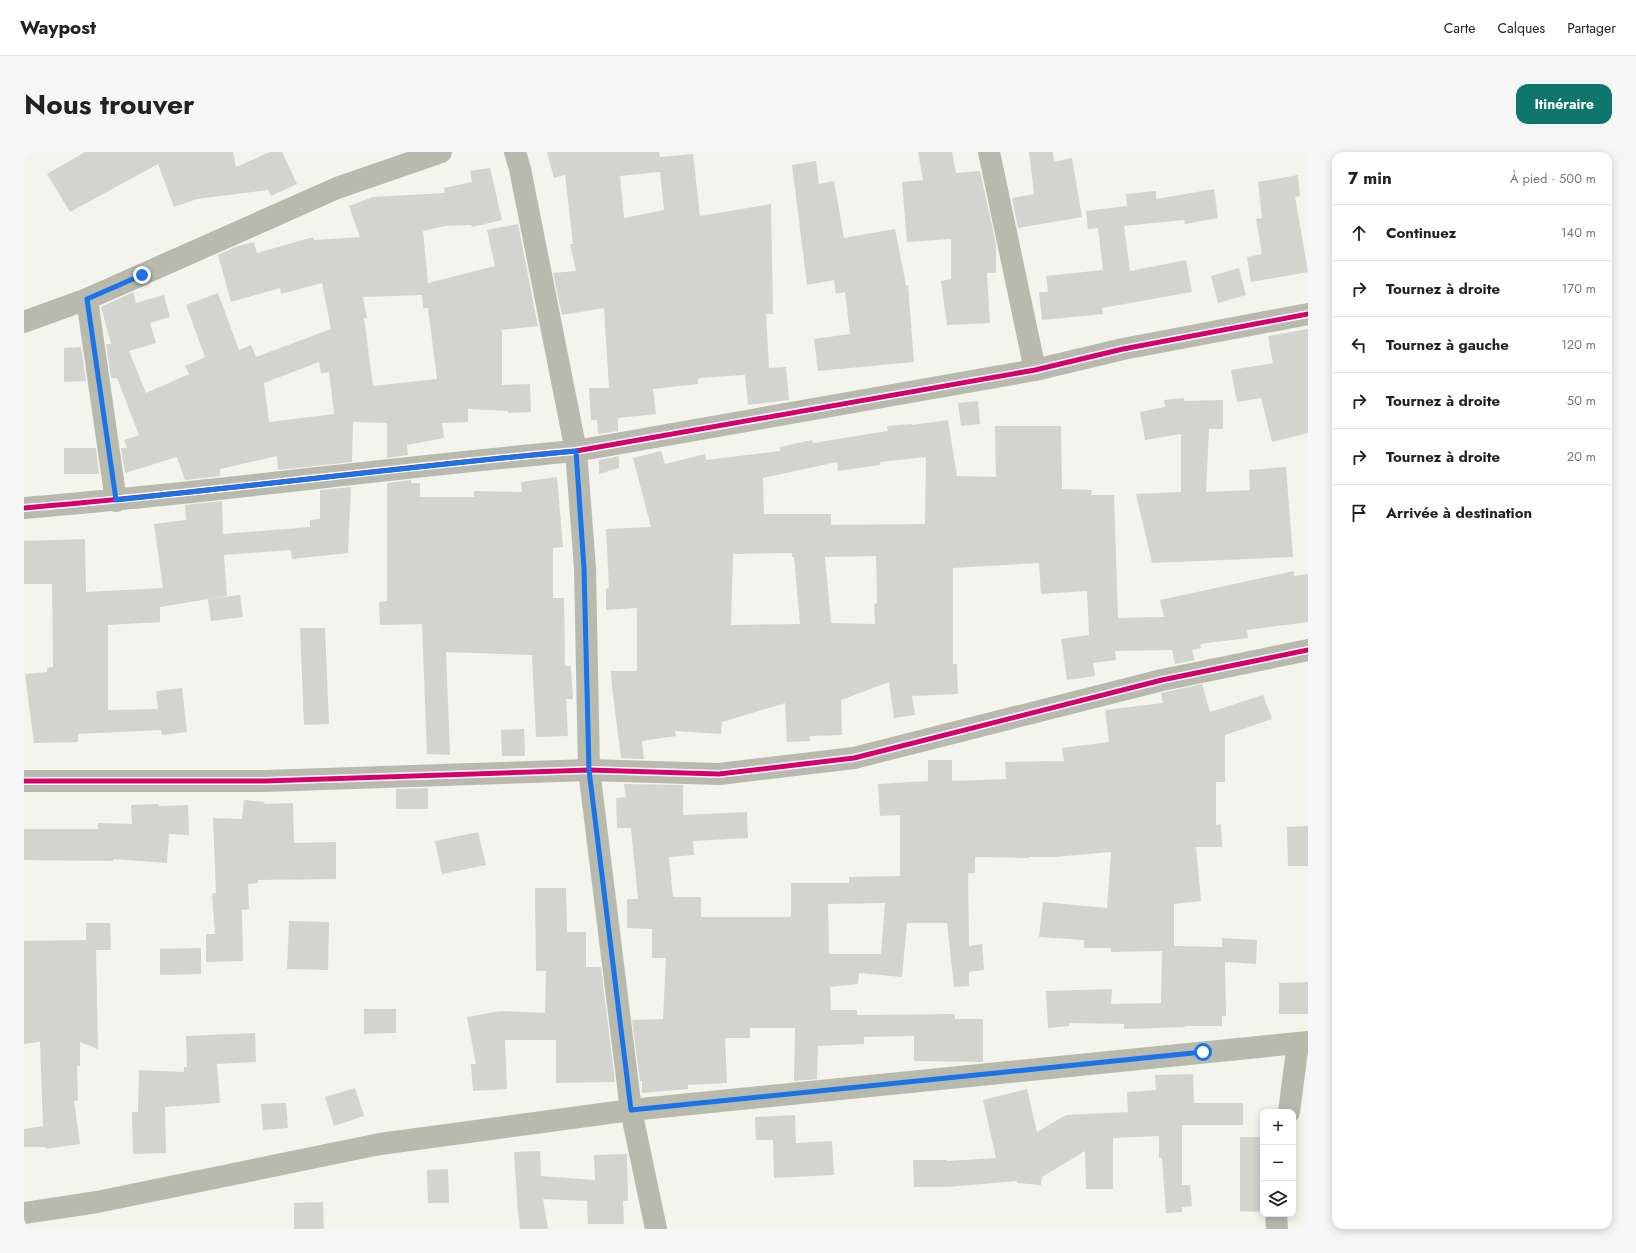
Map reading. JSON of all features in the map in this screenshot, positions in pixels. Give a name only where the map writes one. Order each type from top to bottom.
[{"type":"street","points":[[24,322],[87,299],[337,188],[441,152]]},
{"type":"street","points":[[515,152],[520,169],[576,451],[584,568],[589,770],[631,1110],[656,1229]]},
{"type":"street","points":[[989,152],[1035,370]]},
{"type":"street","points":[[87,299],[116,500]]},
{"type":"street","points":[[24,508],[116,500],[576,451],[1035,370],[1123,349],[1308,314]]},
{"type":"street","points":[[24,781],[264,781],[589,770],[719,774],[854,758],[1162,680],[1308,650]]},
{"type":"street","points":[[24,1213],[97,1202],[380,1144],[631,1110],[1303,1043],[1290,1109]]},
{"type":"street","points":[[1276,1217],[1277,1229]]},
{"type":"building","points":[[85,152],[233,152],[236,167],[270,152],[282,152],[297,184],[271,196],[268,190],[197,199],[174,207],[158,164],[70,212],[47,174]]},
{"type":"building","points":[[547,152],[659,152],[660,157],[693,154],[700,216],[771,204],[773,314],[766,314],[769,368],[786,367],[789,400],[748,405],[745,375],[698,378],[698,384],[653,389],[656,414],[618,418],[618,431],[598,434],[597,420],[591,420],[589,388],[609,388],[604,308],[562,315],[553,273],[576,271],[570,244],[573,244],[565,175],[554,178]],"holes":[[[660,172],[664,210],[624,218],[620,176]]]},
{"type":"building","points":[[918,152],[952,152],[956,173],[980,171],[996,244],[996,273],[987,273],[990,323],[947,325],[941,281],[951,279],[951,239],[907,242],[902,182],[923,180]]},
{"type":"building","points":[[1029,152],[1053,152],[1054,162],[1072,158],[1082,217],[1018,228],[1012,198],[1034,194]]},
{"type":"building","points":[[816,161],[819,184],[834,181],[844,238],[895,229],[906,285],[908,285],[914,362],[818,371],[814,339],[850,334],[845,292],[836,294],[834,280],[807,285],[792,165]]},
{"type":"building","points":[[490,168],[502,220],[472,227],[471,225],[445,226],[423,231],[428,283],[495,266],[487,230],[518,224],[538,326],[502,330],[502,385],[530,384],[531,412],[508,413],[508,411],[468,409],[468,422],[442,423],[444,438],[407,445],[408,455],[387,458],[387,423],[353,422],[352,462],[278,470],[277,456],[220,469],[220,476],[185,480],[177,457],[125,473],[121,448],[127,448],[124,440],[139,435],[117,378],[111,378],[106,344],[111,344],[101,307],[133,292],[136,303],[164,295],[170,317],[150,323],[156,343],[129,351],[146,393],[189,374],[185,366],[205,357],[186,305],[218,293],[239,350],[251,345],[256,357],[331,329],[322,283],[281,294],[280,288],[231,302],[218,255],[235,247],[254,242],[257,253],[313,237],[314,240],[360,237],[349,206],[373,197],[445,193],[444,188],[472,182],[470,171]],"holes":[[[422,295],[423,308],[428,308],[437,379],[373,386],[364,318],[367,318],[363,297]],[[319,362],[321,373],[329,372],[334,414],[269,422],[264,383]]]},
{"type":"building","points":[[1298,175],[1300,196],[1295,197],[1308,272],[1251,282],[1247,257],[1262,254],[1256,219],[1262,218],[1258,182]]},
{"type":"building","points":[[1214,189],[1218,218],[1185,224],[1184,220],[1124,226],[1130,271],[1186,260],[1192,292],[1102,308],[1103,314],[1042,320],[1039,292],[1048,292],[1046,276],[1103,270],[1098,228],[1088,229],[1086,211],[1127,206],[1126,194],[1156,191],[1156,199]]},
{"type":"building","points":[[1239,268],[1246,295],[1218,303],[1211,276]]},
{"type":"building","points":[[1308,329],[1308,433],[1272,442],[1261,398],[1237,402],[1231,370],[1273,363],[1268,336]]},
{"type":"building","points":[[81,347],[86,381],[64,382],[64,348]]},
{"type":"building","points":[[1184,398],[1184,401],[1223,400],[1223,429],[1209,429],[1206,492],[1250,490],[1249,470],[1286,467],[1293,557],[1152,563],[1136,494],[1181,492],[1181,434],[1145,440],[1140,412],[1165,407],[1164,400]]},
{"type":"building","points":[[978,401],[980,424],[961,426],[958,403]]},
{"type":"building","points":[[948,420],[957,476],[996,477],[995,426],[1061,426],[1062,489],[1092,490],[1091,495],[1114,495],[1118,618],[1164,617],[1160,600],[1294,571],[1294,576],[1308,574],[1308,622],[1247,630],[1248,638],[1200,644],[1201,648],[1192,650],[1195,660],[1175,664],[1172,650],[1115,651],[1116,660],[1093,663],[1095,676],[1067,680],[1061,639],[1089,635],[1087,591],[1041,594],[1039,563],[953,568],[953,664],[957,664],[958,694],[912,696],[915,715],[894,718],[889,682],[841,700],[842,735],[810,736],[810,741],[787,742],[785,703],[722,722],[721,734],[675,731],[676,736],[642,741],[644,759],[621,758],[611,671],[637,671],[637,608],[606,610],[606,589],[609,588],[606,529],[651,527],[633,458],[661,451],[665,464],[705,454],[706,460],[780,451],[780,447],[812,440],[813,443],[888,431],[887,426],[912,425]],"holes":[[[926,457],[925,524],[831,525],[831,514],[764,514],[763,478],[837,462],[838,471],[880,465],[880,462]],[[792,553],[792,557],[794,557],[800,624],[731,625],[733,554]],[[876,556],[877,603],[874,604],[875,624],[831,623],[825,557]]]},
{"type":"building","points":[[64,448],[96,448],[99,474],[64,474]]},
{"type":"building","points":[[619,456],[619,468],[599,474],[599,460]]},
{"type":"building","points":[[557,477],[563,547],[553,548],[553,598],[564,598],[565,666],[571,666],[573,699],[566,699],[568,736],[536,737],[532,655],[446,652],[450,755],[427,754],[422,624],[380,625],[379,602],[387,601],[387,483],[411,480],[411,483],[420,483],[420,497],[474,497],[474,491],[522,492],[521,482]]},
{"type":"building","points":[[351,487],[348,553],[292,559],[291,550],[224,555],[227,596],[160,607],[160,622],[108,625],[108,710],[158,709],[156,691],[182,688],[187,732],[162,735],[161,730],[78,734],[78,742],[34,743],[25,674],[47,672],[47,668],[53,667],[52,584],[24,584],[24,541],[85,539],[86,592],[163,588],[154,524],[186,520],[185,505],[222,501],[223,534],[310,527],[310,520],[320,519],[320,490]]},
{"type":"building","points":[[240,595],[243,617],[211,621],[208,599]]},
{"type":"building","points":[[300,628],[325,628],[329,724],[304,725]]},
{"type":"building","points":[[1202,684],[1210,712],[1263,695],[1272,719],[1225,735],[1225,782],[1216,782],[1216,825],[1221,824],[1222,847],[1196,847],[1201,901],[1174,904],[1174,946],[1222,947],[1222,938],[1257,940],[1256,964],[1225,962],[1226,1016],[1222,1016],[1222,1026],[1124,1029],[1124,1024],[1069,1023],[1069,1026],[1048,1028],[1046,991],[1112,989],[1111,1004],[1161,1003],[1162,951],[1111,952],[1111,948],[1084,948],[1084,940],[1039,937],[1043,902],[1107,908],[1111,852],[1029,858],[975,857],[975,873],[968,873],[969,946],[982,944],[984,970],[969,972],[969,986],[954,987],[947,923],[907,923],[902,977],[859,973],[858,984],[830,987],[831,1010],[857,1010],[857,1015],[955,1014],[955,1019],[983,1019],[983,1062],[914,1061],[914,1036],[864,1037],[864,1044],[818,1046],[817,1079],[794,1081],[795,1028],[750,1028],[750,1038],[725,1038],[727,1083],[688,1085],[688,1089],[642,1093],[642,1081],[640,1081],[632,1020],[663,1019],[666,958],[652,958],[652,929],[627,928],[627,899],[638,899],[631,828],[617,828],[616,798],[626,797],[624,784],[683,785],[683,815],[747,812],[748,838],[693,841],[694,855],[669,857],[673,897],[701,897],[701,917],[791,917],[791,883],[849,883],[849,877],[900,876],[900,815],[880,816],[878,784],[928,781],[928,760],[952,760],[952,781],[1006,779],[1005,762],[1064,761],[1062,748],[1109,742],[1105,710],[1163,703],[1161,693]],"holes":[[[885,903],[881,954],[829,954],[828,904]]]},
{"type":"building","points":[[524,729],[525,756],[502,756],[501,730]]},
{"type":"building","points":[[428,788],[428,809],[396,809],[396,789]]},
{"type":"building","points":[[244,800],[265,802],[264,804],[293,803],[294,843],[336,842],[336,879],[258,880],[258,883],[248,884],[249,909],[242,910],[243,961],[206,962],[206,934],[215,934],[212,894],[216,893],[213,818],[242,819]]},
{"type":"building","points":[[159,804],[159,806],[188,805],[189,835],[169,834],[167,863],[113,859],[113,861],[24,860],[24,829],[98,829],[98,823],[132,824],[131,805]]},
{"type":"building","points":[[1308,826],[1308,866],[1288,866],[1287,827]]},
{"type":"building","points":[[478,832],[486,865],[442,874],[435,841]]},
{"type":"building","points":[[535,888],[566,888],[567,932],[586,932],[586,967],[601,967],[615,1082],[556,1083],[556,1040],[505,1040],[507,1089],[473,1091],[471,1064],[476,1064],[467,1017],[501,1011],[545,1013],[546,971],[536,971]]},
{"type":"building","points":[[289,921],[329,922],[328,970],[287,969]]},
{"type":"building","points":[[86,923],[110,923],[111,950],[96,950],[98,1049],[80,1042],[80,1066],[77,1066],[78,1100],[74,1101],[80,1144],[46,1149],[46,1147],[24,1147],[24,1129],[43,1126],[40,1042],[24,1044],[24,941],[86,940]]},
{"type":"building","points":[[201,948],[201,974],[160,975],[160,949]]},
{"type":"building","points":[[1308,982],[1308,1014],[1279,1014],[1279,983]]},
{"type":"building","points":[[364,1009],[396,1009],[396,1033],[364,1034]]},
{"type":"building","points":[[255,1033],[256,1062],[217,1064],[220,1103],[165,1107],[166,1153],[133,1154],[132,1112],[138,1112],[139,1070],[184,1072],[184,1067],[187,1067],[186,1036]]},
{"type":"building","points":[[1193,1074],[1194,1103],[1243,1103],[1243,1125],[1182,1125],[1182,1185],[1190,1185],[1192,1206],[1182,1207],[1182,1212],[1166,1213],[1162,1158],[1159,1158],[1159,1136],[1113,1138],[1113,1189],[1086,1189],[1085,1151],[1042,1177],[1041,1185],[1017,1183],[1017,1181],[947,1187],[914,1187],[913,1160],[947,1161],[996,1158],[983,1100],[1027,1089],[1037,1132],[1066,1115],[1128,1112],[1127,1092],[1156,1090],[1155,1075]]},
{"type":"building","points":[[355,1088],[364,1116],[334,1126],[325,1097]]},
{"type":"building","points":[[286,1103],[288,1128],[263,1130],[261,1104]]},
{"type":"building","points":[[795,1115],[796,1143],[832,1141],[834,1175],[774,1178],[773,1140],[756,1140],[755,1117]]},
{"type":"building","points":[[1240,1137],[1260,1137],[1260,1212],[1240,1211]]},
{"type":"building","points":[[540,1151],[541,1176],[595,1180],[594,1155],[627,1154],[628,1201],[623,1201],[624,1224],[588,1224],[587,1201],[543,1199],[548,1229],[520,1229],[514,1152]]},
{"type":"building","points":[[448,1169],[449,1203],[428,1203],[427,1170]]},
{"type":"building","points":[[323,1202],[324,1229],[294,1229],[294,1203]]},
{"type":"cycle path","points":[[24,508],[162,495],[507,457],[576,451],[1035,370],[1123,349],[1308,314]]},
{"type":"cycle path","points":[[24,781],[265,781],[589,770],[719,774],[854,758],[1162,680],[1308,650]]},
{"type":"route","points":[[142,275],[87,299],[116,500],[576,451],[584,568],[589,770],[631,1110],[1203,1052]]}]
